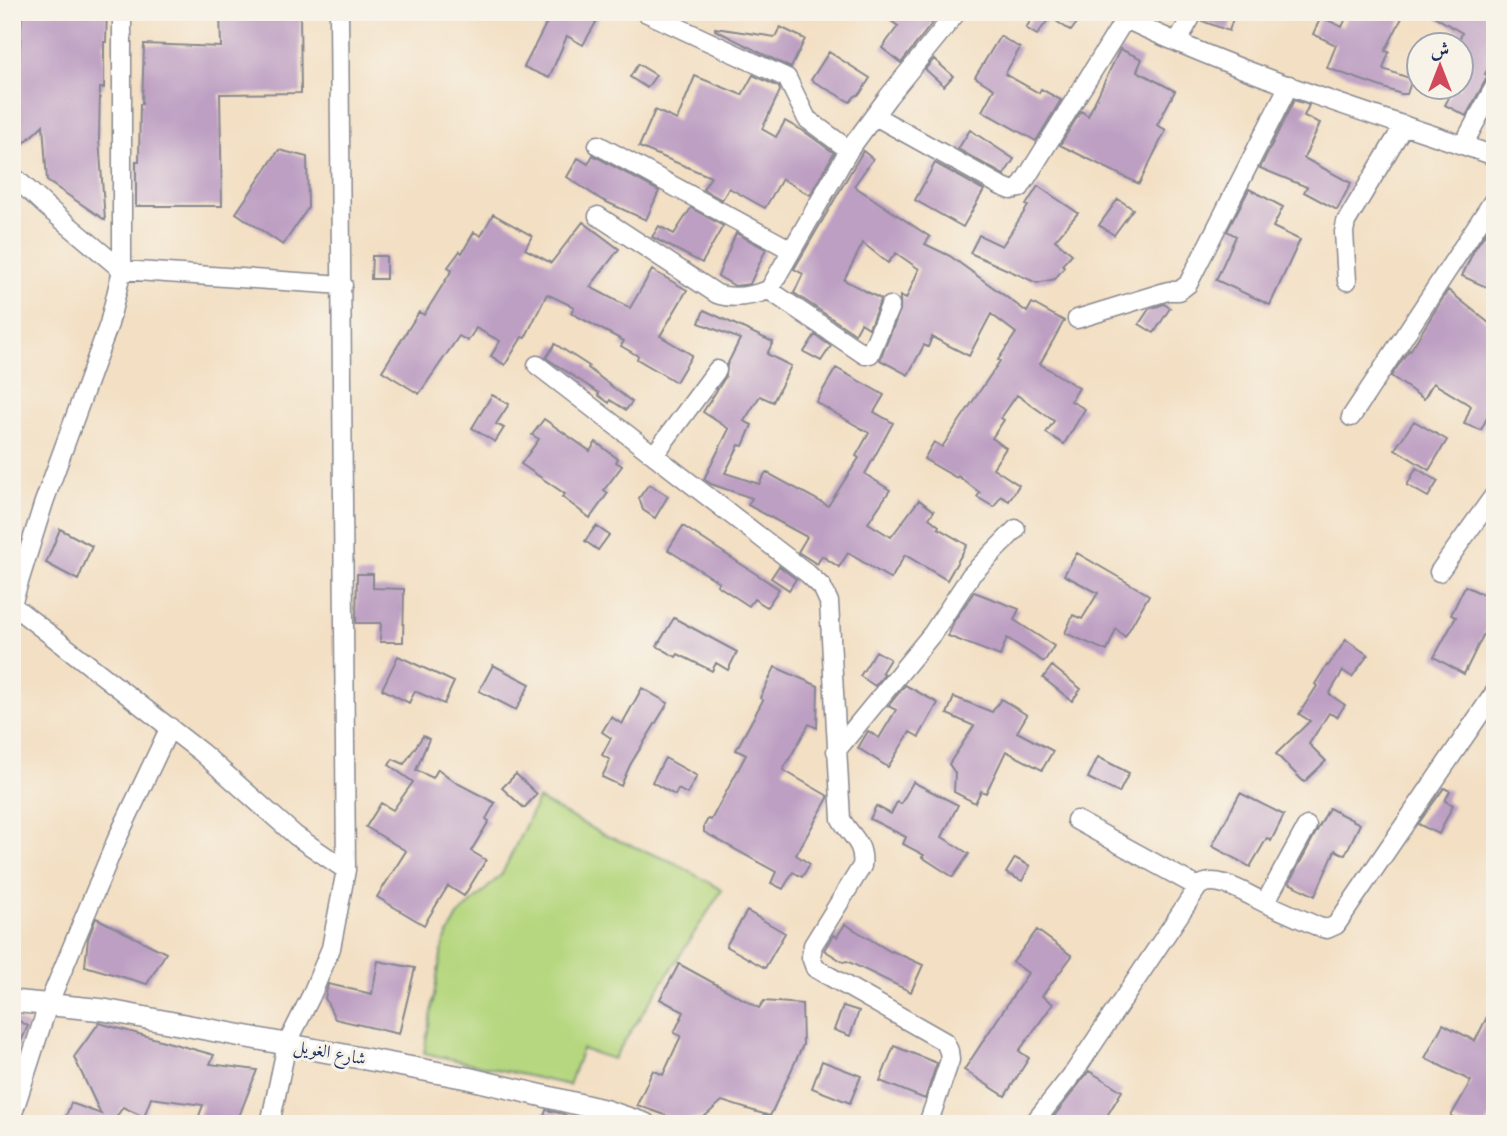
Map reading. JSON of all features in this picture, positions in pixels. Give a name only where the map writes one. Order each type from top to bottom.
[{"type":"street","points":[[121,12],[122,270],[109,324],[44,502],[12,604],[212,761],[296,836],[346,870]]},
{"type":"street","points":[[270,1124],[287,1044],[331,948],[346,870],[339,12]]},
{"type":"street","points":[[645,12],[787,78],[807,119],[849,149]]},
{"type":"street","points":[[598,216],[716,294],[725,297],[749,297],[769,290],[849,149],[957,12]]},
{"type":"street","points":[[1177,42],[1194,12]]},
{"type":"street","points":[[875,116],[1001,186],[1012,190],[1020,188],[1118,16],[1289,85],[1495,156]]},
{"type":"street","points":[[1077,319],[1168,291],[1179,291],[1188,284],[1289,85]]},
{"type":"street","points":[[1463,145],[1495,86]]},
{"type":"street","points":[[1347,281],[1344,232],[1346,222],[1404,125]]},
{"type":"street","points":[[598,145],[791,250]]},
{"type":"street","points":[[12,174],[122,270],[343,285]]},
{"type":"street","points":[[1351,417],[1495,198]]},
{"type":"street","points":[[769,290],[866,355],[870,354],[890,306]]},
{"type":"street","points":[[537,365],[822,587],[829,602],[841,819],[860,844],[864,855],[862,866],[813,945],[811,957],[816,968],[945,1042],[950,1051],[950,1060],[928,1124]]},
{"type":"street","points":[[654,455],[716,370]]},
{"type":"street","points":[[1439,572],[1495,494]]},
{"type":"street","points":[[836,751],[932,634],[971,575],[1016,529]]},
{"type":"street","points":[[1033,1124],[1075,1071],[1198,887],[1205,881],[1215,881],[1319,927],[1327,929],[1336,925],[1495,692]]},
{"type":"street","points":[[12,1116],[48,1005],[117,839],[170,727]]},
{"type":"street","points":[[1076,820],[1198,887]]},
{"type":"street","points":[[1265,903],[1307,826]]},
{"type":"street","name":"شارع الغويل","points":[[12,1001],[104,1010],[467,1078],[603,1110],[645,1124]]},
{"type":"green space","points":[[538,799],[602,834],[673,862],[722,890],[613,1059],[582,1049],[569,1085],[424,1053],[443,944],[458,916],[502,874]]},
{"type":"building","points":[[22,12],[107,12],[104,88],[100,88],[99,139],[105,220],[47,181],[43,125],[20,147],[12,139],[12,58],[19,64]]},
{"type":"building","points":[[220,12],[300,12],[301,93],[220,94],[222,206],[136,206],[136,161],[139,161],[144,44],[221,47]]},
{"type":"building","points":[[552,12],[602,12],[583,45],[567,36],[549,78],[524,67]]},
{"type":"building","points":[[879,12],[941,12],[901,63],[882,48],[898,26]]},
{"type":"building","points":[[1036,12],[1068,12],[1079,20],[1071,31],[1050,17],[1037,35],[1026,28]]},
{"type":"building","points":[[1205,12],[1235,12],[1229,31],[1202,21]]},
{"type":"building","points":[[1349,12],[1405,12],[1385,51],[1389,52],[1383,69],[1406,77],[1406,94],[1327,68],[1336,45],[1313,34],[1321,17],[1342,27]]},
{"type":"building","points":[[1427,12],[1495,12],[1495,55],[1485,74],[1488,76],[1476,98],[1476,32],[1460,32]]},
{"type":"building","points":[[780,27],[805,39],[791,68],[715,30],[775,37]]},
{"type":"building","points":[[1000,36],[1020,48],[1005,74],[1039,93],[1041,89],[1061,100],[1036,141],[982,111],[994,89],[975,77]]},
{"type":"building","points":[[1120,49],[1142,59],[1137,71],[1175,91],[1157,125],[1166,130],[1139,184],[1060,145],[1081,111],[1088,116]]},
{"type":"building","points":[[829,52],[870,78],[860,94],[850,102],[811,80]]},
{"type":"building","points":[[934,59],[953,76],[944,86],[925,69]]},
{"type":"building","points":[[638,64],[656,75],[647,88],[630,77]]},
{"type":"building","points":[[753,75],[779,87],[780,91],[762,129],[776,137],[785,121],[834,153],[810,195],[782,179],[765,208],[729,188],[722,200],[703,189],[711,177],[639,147],[655,110],[677,120],[695,76],[742,95]]},
{"type":"building","points":[[1294,100],[1309,105],[1304,116],[1320,123],[1304,158],[1351,183],[1337,210],[1304,192],[1307,187],[1260,168]]},
{"type":"building","points":[[1447,102],[1474,102],[1466,116],[1445,105]]},
{"type":"building","points":[[970,130],[1014,159],[1004,175],[958,149]]},
{"type":"building","points":[[279,150],[307,157],[308,208],[283,245],[236,213]]},
{"type":"building","points":[[863,151],[873,159],[854,186],[930,237],[925,244],[950,256],[1027,312],[1032,303],[1064,321],[1040,364],[1079,388],[1071,401],[1085,409],[1064,444],[1046,433],[1054,421],[1017,395],[1001,418],[1004,420],[992,438],[1006,448],[993,468],[1019,485],[1009,501],[1001,496],[994,507],[977,497],[980,493],[958,476],[957,478],[924,459],[934,442],[942,447],[1016,333],[991,314],[969,356],[932,337],[928,347],[924,345],[908,375],[880,360],[900,310],[900,296],[906,299],[919,269],[896,253],[888,263],[863,243],[844,280],[881,299],[869,328],[861,323],[855,334],[794,293],[803,274],[794,269]]},
{"type":"building","points":[[593,155],[659,191],[646,220],[602,200],[567,177],[578,158],[588,164]]},
{"type":"building","points":[[935,163],[984,190],[963,227],[915,200]]},
{"type":"building","points":[[1038,186],[1078,213],[1055,240],[1072,254],[1055,279],[1037,283],[970,253],[979,235],[1002,246]]},
{"type":"building","points":[[1249,189],[1283,207],[1273,227],[1300,240],[1270,305],[1216,280],[1236,236],[1227,231]]},
{"type":"building","points":[[1118,199],[1133,209],[1114,235],[1099,225]]},
{"type":"building","points":[[691,208],[723,226],[702,263],[652,237],[659,226],[674,234]]},
{"type":"building","points":[[493,214],[532,236],[525,249],[551,263],[583,222],[619,249],[590,287],[630,308],[652,270],[687,290],[660,336],[692,355],[676,382],[637,359],[638,356],[621,346],[624,341],[571,313],[574,307],[547,294],[525,338],[522,337],[505,365],[491,356],[500,341],[476,328],[468,341],[459,336],[419,394],[382,371],[419,312],[424,315],[452,270],[448,267],[460,251],[462,253],[474,232],[481,236]]},
{"type":"building","points":[[1495,219],[1495,291],[1462,276],[1474,250]]},
{"type":"building","points":[[736,233],[766,249],[750,284],[735,286],[718,276]]},
{"type":"building","points":[[372,256],[386,256],[386,279],[371,279]]},
{"type":"building","points":[[1448,290],[1495,328],[1495,402],[1481,430],[1464,424],[1471,406],[1433,383],[1424,399],[1391,376]]},
{"type":"building","points":[[1164,304],[1170,308],[1154,333],[1139,324],[1149,309]]},
{"type":"building","points":[[704,310],[773,342],[767,354],[791,366],[773,402],[760,396],[744,421],[752,425],[743,446],[739,445],[725,473],[759,484],[766,472],[828,506],[859,458],[856,456],[869,433],[816,402],[836,368],[884,395],[874,412],[893,423],[865,474],[890,490],[868,523],[891,537],[919,500],[934,511],[929,518],[938,528],[967,545],[947,580],[905,555],[891,579],[848,553],[839,567],[822,556],[817,564],[798,552],[807,537],[748,505],[752,498],[704,479],[729,429],[703,412],[726,376],[727,365],[740,339],[699,323]]},
{"type":"building","points":[[815,335],[831,346],[821,361],[804,352]]},
{"type":"building","points":[[555,344],[589,366],[588,368],[632,402],[626,410],[610,400],[609,403],[598,395],[599,393],[546,358]]},
{"type":"building","points":[[492,395],[509,404],[496,424],[504,428],[495,442],[472,428]]},
{"type":"building","points":[[544,419],[590,451],[596,442],[618,459],[616,462],[622,466],[604,490],[608,493],[590,518],[562,497],[565,494],[521,464],[539,439],[532,435]]},
{"type":"building","points":[[1414,421],[1447,440],[1429,470],[1395,449]]},
{"type":"building","points":[[1416,468],[1438,481],[1428,497],[1407,485]]},
{"type":"building","points":[[649,484],[668,496],[655,518],[643,510],[639,498]]},
{"type":"building","points":[[596,526],[609,535],[598,550],[585,541]]},
{"type":"building","points":[[683,526],[779,589],[767,607],[754,599],[749,606],[717,585],[719,582],[668,550]]},
{"type":"building","points":[[60,529],[92,546],[78,580],[46,563]]},
{"type":"building","points":[[1077,553],[1149,595],[1125,637],[1116,629],[1107,651],[1065,633],[1073,615],[1082,619],[1098,593],[1064,575]]},
{"type":"building","points":[[779,566],[796,579],[789,590],[771,578]]},
{"type":"building","points":[[357,574],[373,574],[373,588],[404,589],[403,642],[380,642],[381,623],[356,623]]},
{"type":"building","points":[[1465,586],[1495,600],[1495,611],[1464,674],[1434,657],[1456,617],[1451,615]]},
{"type":"building","points":[[974,592],[1019,609],[1014,620],[1054,646],[1044,662],[1007,638],[1000,656],[948,636],[954,621]]},
{"type":"building","points":[[674,618],[737,652],[728,670],[716,663],[712,671],[678,654],[676,657],[657,646]]},
{"type":"building","points":[[1346,640],[1368,655],[1352,677],[1343,671],[1329,694],[1345,705],[1337,717],[1329,713],[1309,744],[1326,761],[1304,782],[1276,754],[1310,721],[1299,714],[1327,665]]},
{"type":"building","points":[[876,651],[890,659],[882,672],[885,674],[875,686],[860,676]]},
{"type":"building","points":[[398,656],[454,682],[444,704],[415,691],[409,703],[382,689]]},
{"type":"building","points":[[493,665],[530,684],[516,710],[479,691]]},
{"type":"building","points":[[1052,666],[1081,689],[1072,701],[1043,678]]},
{"type":"building","points":[[775,667],[818,686],[817,728],[809,724],[783,770],[828,796],[796,855],[810,864],[802,877],[793,872],[783,889],[771,883],[776,872],[704,832],[704,826],[708,819],[711,820],[746,755],[736,750],[763,700],[760,698]]},
{"type":"building","points":[[905,685],[938,703],[919,737],[910,732],[888,767],[858,748],[868,731],[879,738],[896,710],[888,706]]},
{"type":"building","points":[[642,688],[668,703],[630,765],[621,786],[602,777],[610,760],[602,755],[611,738],[602,732],[611,717],[622,724]]},
{"type":"building","points":[[954,697],[992,712],[1001,699],[1027,715],[1017,732],[1053,751],[1042,770],[1006,751],[986,793],[981,791],[975,803],[954,792],[955,773],[949,764],[974,726],[947,714]]},
{"type":"building","points":[[423,736],[429,739],[416,770],[433,778],[438,769],[455,782],[495,803],[486,819],[489,821],[471,851],[486,860],[464,896],[448,886],[424,925],[377,897],[406,851],[366,827],[381,803],[393,810],[413,782],[389,765],[393,759],[404,764]]},
{"type":"building","points":[[1098,757],[1129,773],[1119,793],[1088,778]]},
{"type":"building","points":[[665,758],[697,776],[687,794],[678,789],[675,795],[652,782]]},
{"type":"building","points":[[516,774],[537,794],[524,808],[502,788]]},
{"type":"building","points":[[913,782],[958,805],[942,837],[969,854],[953,877],[922,857],[924,855],[903,844],[906,837],[870,819],[876,806],[891,814],[897,802],[901,804]]},
{"type":"building","points":[[1444,788],[1450,791],[1445,801],[1453,805],[1439,834],[1418,824]]},
{"type":"building","points":[[1240,793],[1284,815],[1271,841],[1267,838],[1250,867],[1212,846]]},
{"type":"building","points":[[1329,808],[1360,824],[1345,855],[1335,850],[1315,896],[1289,883]]},
{"type":"building","points":[[1015,858],[1030,866],[1022,881],[1006,873]]},
{"type":"building","points":[[747,911],[785,933],[765,968],[726,946]]},
{"type":"building","points":[[96,918],[166,953],[147,984],[85,966],[88,939]]},
{"type":"building","points":[[845,924],[891,952],[923,965],[911,992],[847,961],[843,962],[824,950],[833,935],[837,937]]},
{"type":"building","points":[[1037,930],[1072,956],[1042,996],[1053,1004],[1019,1051],[1029,1058],[1005,1096],[964,1070],[1028,973],[1013,962]]},
{"type":"building","points":[[378,961],[415,968],[399,1034],[335,1019],[325,998],[328,984],[372,994]]},
{"type":"building","points":[[679,964],[759,1008],[764,1001],[802,1004],[803,1045],[770,1116],[722,1101],[704,1117],[681,1121],[637,1105],[653,1070],[663,1075],[681,1036],[674,1033],[684,1012],[660,999]]},
{"type":"building","points":[[1495,1001],[1495,1110],[1487,1124],[1460,1124],[1450,1118],[1471,1081],[1425,1058],[1443,1024],[1475,1041]]},
{"type":"building","points":[[843,1006],[859,1011],[850,1036],[834,1030]]},
{"type":"building","points":[[12,1017],[28,1026],[12,1061]]},
{"type":"building","points":[[99,1023],[214,1055],[210,1064],[257,1070],[236,1124],[196,1124],[203,1105],[151,1098],[144,1117],[123,1107],[115,1119],[124,1124],[63,1124],[71,1103],[101,1114],[74,1057]]},
{"type":"building","points":[[894,1046],[937,1063],[925,1099],[880,1081]]},
{"type":"building","points":[[822,1061],[861,1076],[850,1103],[812,1088]]},
{"type":"building","points":[[1089,1071],[1122,1091],[1102,1124],[1048,1124]]},
{"type":"building","points":[[546,1110],[563,1114],[584,1124],[542,1124]]}]
